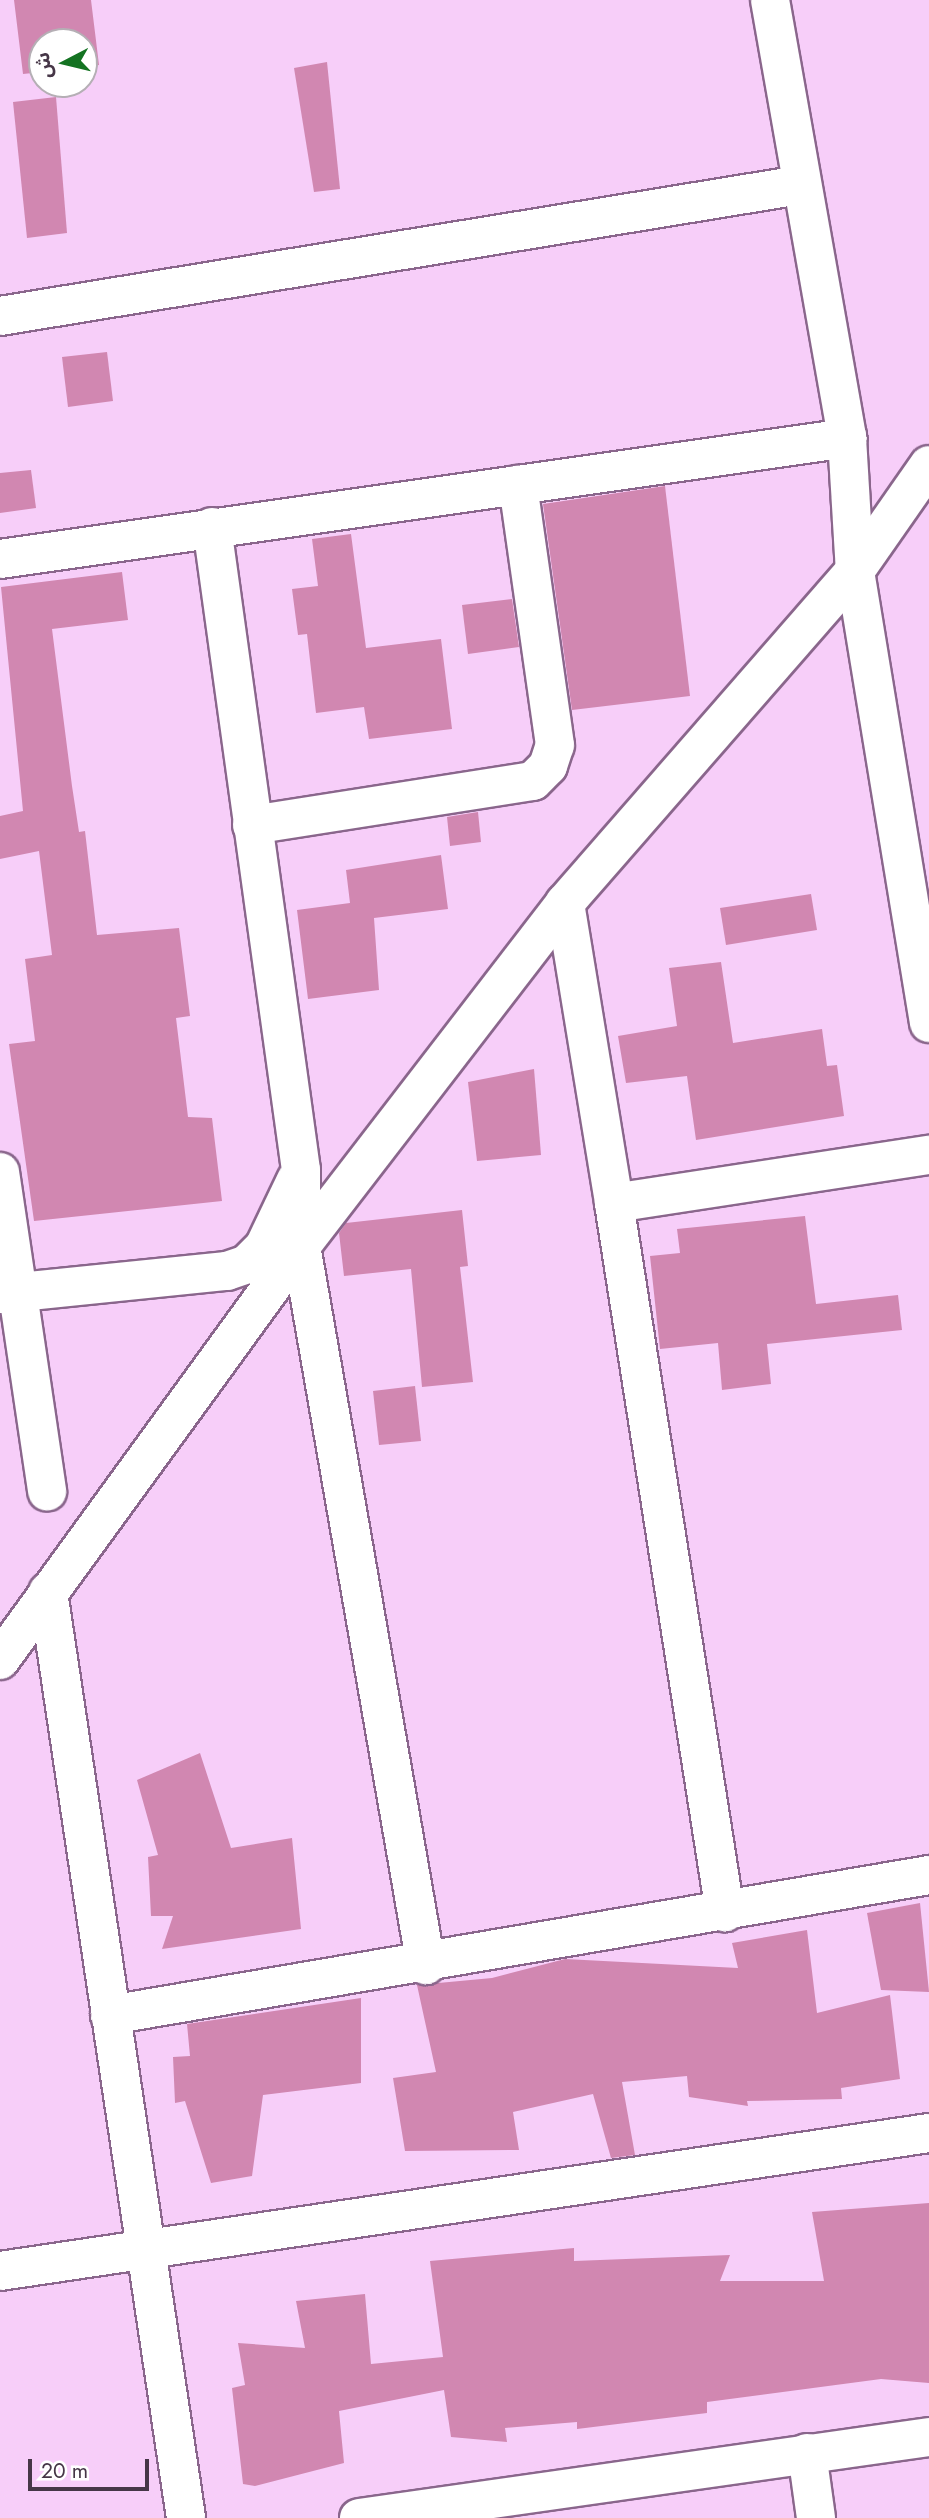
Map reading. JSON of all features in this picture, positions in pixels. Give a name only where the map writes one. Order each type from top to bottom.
[{"type":"street","points":[[770,0],[800,185],[847,438],[855,571],[929,1023]]},
{"type":"street","points":[[0,316],[800,185]]},
{"type":"street","points":[[0,559],[847,438]]},
{"type":"street","points":[[0,1660],[301,1246],[565,903],[855,571],[929,465]]},
{"type":"street","points":[[252,825],[533,781],[548,766],[555,745],[518,485]]},
{"type":"street","points":[[212,527],[301,1170],[301,1246],[426,1965]]},
{"type":"street","points":[[565,903],[725,1912]]},
{"type":"street","points":[[614,1203],[929,1155]]},
{"type":"street","points":[[7,1294],[227,1271],[247,1264],[264,1247],[301,1170]]},
{"type":"street","points":[[0,1172],[7,1294],[47,1492]]},
{"type":"street","points":[[48,1592],[186,2518]]},
{"type":"street","points":[[110,2015],[426,1965],[929,1875]]},
{"type":"street","points":[[0,2271],[929,2133]]},
{"type":"street","points":[[359,2518],[515,2506],[807,2453],[929,2437]]},
{"type":"street","points":[[807,2453],[816,2518]]},
{"type":"building","points":[[14,0],[91,0],[94,28],[28,28],[28,73],[23,74]]},
{"type":"building","points":[[327,62],[340,189],[314,192],[294,68]]},
{"type":"building","points":[[56,98],[67,233],[27,238],[13,102]]},
{"type":"building","points":[[107,352],[113,401],[68,407],[62,357]]},
{"type":"building","points":[[31,470],[36,508],[0,513],[0,473]]},
{"type":"building","points":[[665,486],[690,696],[572,710],[543,504]]},
{"type":"building","points":[[351,534],[366,648],[441,639],[452,729],[369,739],[364,707],[316,713],[307,634],[298,635],[292,589],[318,586],[312,539]]},
{"type":"building","points":[[122,572],[128,620],[52,629],[79,832],[85,831],[97,935],[179,928],[190,1016],[176,1018],[188,1117],[212,1118],[222,1201],[34,1221],[9,1044],[35,1041],[25,959],[52,955],[39,851],[0,859],[0,816],[23,811],[1,587]]},
{"type":"building","points":[[512,599],[519,647],[468,654],[462,605]]},
{"type":"building","points":[[478,812],[481,842],[450,846],[447,817]]},
{"type":"building","points":[[441,855],[448,909],[374,918],[379,990],[308,999],[297,910],[350,903],[346,870]]},
{"type":"building","points":[[811,894],[817,930],[726,945],[720,908]]},
{"type":"building","points":[[721,962],[733,1043],[822,1029],[827,1066],[837,1065],[844,1116],[696,1140],[687,1076],[626,1083],[618,1036],[677,1026],[669,968]]},
{"type":"building","points":[[534,1069],[541,1155],[477,1161],[468,1082]]},
{"type":"building","points":[[462,1210],[468,1266],[460,1267],[473,1382],[422,1387],[411,1269],[344,1276],[339,1233],[346,1223]]},
{"type":"building","points":[[805,1216],[816,1304],[898,1295],[902,1330],[767,1344],[771,1384],[722,1390],[718,1343],[660,1349],[650,1256],[680,1253],[677,1229]]},
{"type":"building","points":[[415,1386],[421,1441],[379,1445],[373,1391]]},
{"type":"building","points":[[200,1753],[231,1848],[292,1838],[301,1929],[162,1949],[173,1916],[151,1916],[148,1857],[158,1855],[137,1780]]},
{"type":"building","points":[[920,1903],[929,1992],[881,1990],[867,1913]]},
{"type":"building","points":[[807,1930],[817,2013],[890,1995],[900,2079],[841,2088],[842,2099],[747,2101],[748,2106],[689,2097],[687,2076],[622,2082],[635,2155],[611,2158],[593,2094],[513,2112],[519,2150],[405,2151],[393,2078],[436,2072],[417,1985],[492,1978],[565,1959],[738,1968],[732,1943]]},
{"type":"building","points":[[361,1998],[361,2083],[263,2095],[252,2176],[211,2183],[185,2101],[175,2103],[173,2057],[190,2056],[187,2024]]},
{"type":"building","points":[[929,2203],[929,2383],[881,2379],[707,2402],[707,2413],[577,2429],[577,2422],[505,2428],[507,2442],[451,2437],[444,2390],[339,2411],[344,2463],[255,2486],[243,2484],[232,2388],[245,2385],[238,2343],[305,2348],[296,2301],[365,2294],[371,2364],[443,2357],[430,2261],[574,2248],[574,2261],[730,2255],[720,2281],[824,2281],[812,2212]]}]
